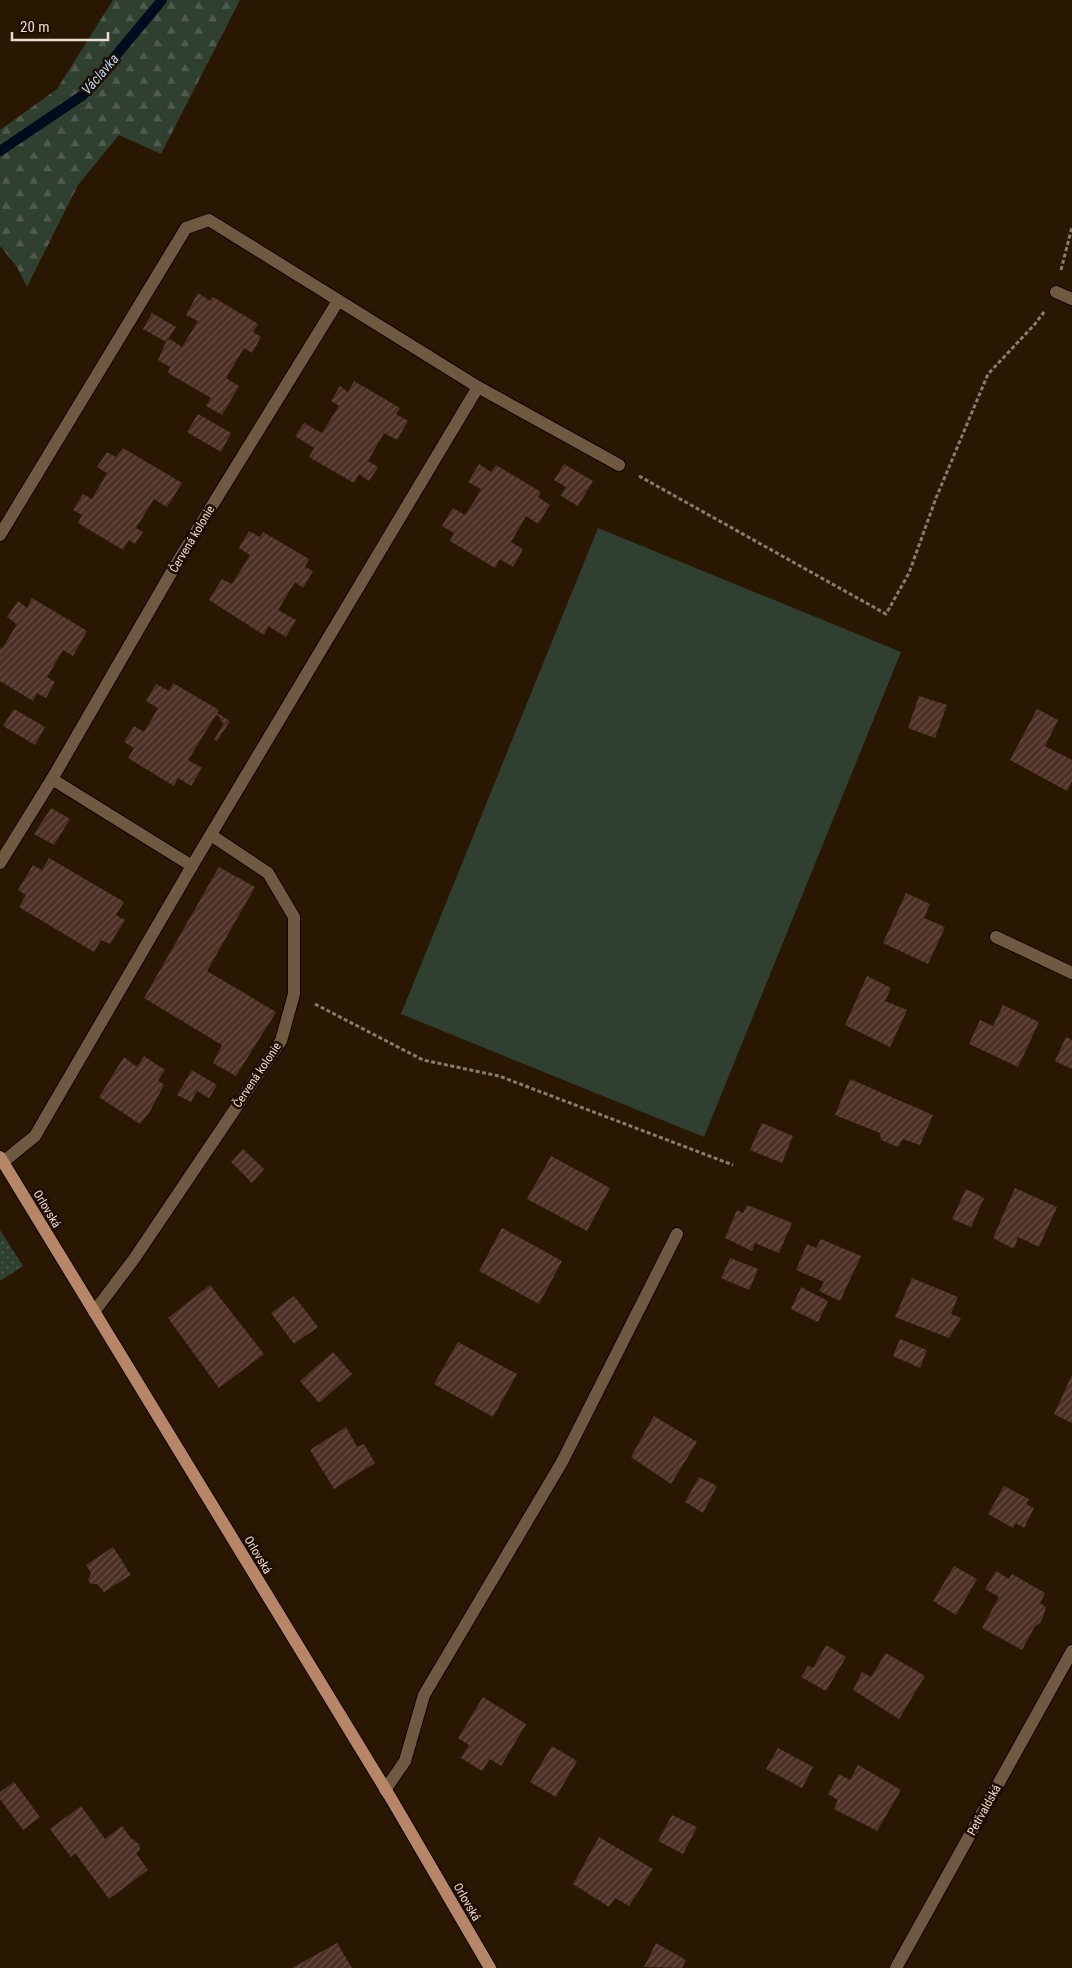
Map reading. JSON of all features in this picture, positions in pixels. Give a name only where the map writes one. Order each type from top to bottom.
[{"type":"main road","name":"Orlovská","points":[[1,1159],[386,1790],[490,1968]]},
{"type":"street","points":[[0,535],[186,228],[209,220],[478,387],[618,465]]},
{"type":"street","points":[[1056,292],[1072,299]]},
{"type":"street","name":"Červená kolonie","points":[[0,863],[52,779],[178,561],[338,301]]},
{"type":"street","points":[[1,1159],[35,1136],[210,834],[478,387]]},
{"type":"street","points":[[52,779],[192,866]]},
{"type":"street","name":"Červená kolonie","points":[[94,1312],[134,1259],[281,1041],[294,994],[294,918],[268,873],[210,834]]},
{"type":"street","points":[[996,937],[1072,973]]},
{"type":"street","points":[[386,1790],[405,1761],[424,1695],[562,1462],[676,1234]]},
{"type":"street","name":"Petřvaldská","points":[[896,1968],[1072,1651]]},
{"type":"path","points":[[618,465],[886,614],[908,573],[936,498],[988,374],[1035,324],[1056,292],[1072,227]]},
{"type":"path","points":[[294,994],[423,1060],[499,1076],[733,1164]]},
{"type":"green space","points":[[113,0],[240,0],[161,154],[119,135],[78,185],[27,287],[17,267],[0,246],[0,130],[57,89]]},
{"type":"green space","points":[[598,528],[901,652],[704,1137],[401,1014]]},
{"type":"green space","points":[[0,1230],[23,1266],[0,1281]]},
{"type":"building","points":[[198,293],[210,301],[213,297],[258,324],[253,332],[261,337],[252,353],[244,348],[226,378],[239,386],[222,415],[206,406],[211,398],[168,373],[170,367],[158,360],[166,342],[170,339],[182,347],[198,321],[186,315]]},
{"type":"building","points":[[152,313],[176,327],[166,342],[143,329]]},
{"type":"building","points":[[354,381],[400,408],[396,414],[408,421],[397,440],[384,433],[368,461],[378,467],[369,481],[359,474],[354,483],[309,457],[314,448],[295,436],[304,423],[322,433],[339,406],[331,401],[340,386],[348,392]]},
{"type":"building","points":[[198,414],[231,433],[221,452],[187,432]]},
{"type":"building","points":[[123,448],[182,483],[167,507],[154,499],[136,528],[143,532],[135,544],[129,540],[123,550],[78,523],[82,515],[73,510],[83,494],[92,499],[107,473],[97,467],[107,452],[116,457]]},
{"type":"building","points":[[479,464],[491,472],[496,465],[541,492],[538,497],[550,505],[538,524],[526,516],[511,542],[523,549],[513,567],[500,559],[495,568],[450,541],[454,533],[442,526],[453,508],[465,515],[473,503],[481,489],[468,482]]},
{"type":"building","points":[[564,464],[593,481],[578,506],[561,496],[566,487],[554,480]]},
{"type":"building","points":[[249,531],[260,537],[263,532],[309,559],[305,567],[313,571],[303,588],[295,582],[278,610],[296,620],[286,637],[268,626],[264,635],[209,600],[222,579],[232,584],[250,555],[239,548]]},
{"type":"building","points":[[32,598],[87,631],[73,656],[63,650],[47,677],[55,682],[46,698],[37,693],[33,701],[0,681],[0,647],[2,649],[17,624],[7,617],[18,601],[27,608]]},
{"type":"building","points":[[173,683],[219,710],[217,713],[230,721],[217,741],[214,740],[224,723],[216,715],[188,760],[202,768],[191,786],[178,778],[174,786],[128,758],[134,748],[124,742],[134,726],[144,732],[158,708],[146,701],[156,684],[169,691]]},
{"type":"building","points":[[919,696],[947,705],[935,738],[908,728]]},
{"type":"building","points":[[14,709],[45,727],[35,745],[3,726]]},
{"type":"building","points":[[1037,709],[1058,720],[1045,746],[1072,760],[1072,781],[1067,791],[1010,760]]},
{"type":"building","points":[[51,808],[70,819],[54,845],[34,834]]},
{"type":"building","points":[[49,858],[124,902],[116,915],[125,920],[110,944],[101,940],[94,952],[19,907],[26,895],[18,890],[33,865],[42,870]]},
{"type":"building","points":[[219,867],[255,887],[207,971],[276,1012],[236,1076],[213,1063],[222,1045],[144,998]]},
{"type":"building","points":[[906,893],[930,904],[924,918],[945,927],[928,964],[883,943]]},
{"type":"building","points":[[867,976],[891,988],[885,1001],[907,1010],[890,1047],[845,1025]]},
{"type":"building","points":[[1003,1005],[1039,1022],[1018,1067],[969,1044],[980,1020],[993,1026]]},
{"type":"building","points":[[1066,1037],[1072,1040],[1072,1069],[1055,1061]]},
{"type":"building","points":[[144,1056],[165,1070],[158,1080],[164,1085],[149,1113],[140,1124],[99,1097],[124,1057],[137,1067]]},
{"type":"building","points":[[192,1070],[217,1085],[209,1098],[197,1091],[191,1102],[177,1095]]},
{"type":"building","points":[[850,1079],[933,1115],[920,1145],[903,1139],[898,1147],[881,1140],[880,1133],[835,1115]]},
{"type":"building","points":[[762,1123],[793,1136],[782,1163],[750,1150]]},
{"type":"building","points":[[243,1149],[264,1169],[252,1183],[231,1162]]},
{"type":"building","points":[[551,1156],[610,1188],[587,1231],[527,1199]]},
{"type":"building","points":[[1015,1188],[1057,1207],[1039,1247],[1018,1237],[1014,1249],[993,1238]]},
{"type":"building","points":[[966,1189],[984,1198],[971,1227],[952,1219]]},
{"type":"building","points":[[747,1205],[792,1223],[779,1253],[755,1243],[752,1251],[725,1238],[737,1210],[743,1213]]},
{"type":"building","points":[[502,1228],[562,1261],[539,1304],[479,1271]]},
{"type":"building","points":[[821,1239],[861,1256],[840,1301],[819,1291],[824,1282],[796,1270],[807,1244],[816,1248]]},
{"type":"building","points":[[730,1258],[758,1269],[749,1290],[721,1278]]},
{"type":"building","points":[[912,1278],[958,1297],[951,1314],[961,1318],[949,1338],[895,1317]]},
{"type":"building","points":[[210,1285],[264,1354],[219,1388],[168,1318]]},
{"type":"building","points":[[801,1287],[828,1301],[818,1322],[791,1309]]},
{"type":"building","points":[[294,1296],[318,1327],[294,1344],[271,1313]]},
{"type":"building","points":[[900,1339],[927,1350],[920,1368],[893,1356]]},
{"type":"building","points":[[458,1342],[517,1374],[493,1417],[434,1384]]},
{"type":"building","points":[[333,1352],[352,1374],[319,1403],[300,1381]]},
{"type":"building","points":[[1072,1375],[1072,1423],[1054,1414]]},
{"type":"building","points":[[654,1416],[697,1442],[671,1484],[631,1457]]},
{"type":"building","points":[[346,1427],[357,1447],[364,1444],[375,1463],[334,1489],[310,1450]]},
{"type":"building","points":[[699,1477],[717,1486],[703,1513],[685,1502]]},
{"type":"building","points":[[1004,1486],[1029,1499],[1026,1504],[1034,1508],[1024,1528],[1016,1523],[1013,1528],[988,1514]]},
{"type":"building","points":[[113,1547],[131,1575],[104,1592],[97,1584],[91,1584],[88,1580],[91,1573],[86,1565]]},
{"type":"building","points":[[954,1566],[977,1579],[956,1615],[933,1601]]},
{"type":"building","points":[[996,1571],[1009,1579],[1012,1574],[1045,1593],[1040,1603],[1046,1607],[1043,1617],[1040,1623],[1035,1626],[1022,1650],[982,1628],[999,1597],[985,1589]]},
{"type":"building","points":[[826,1645],[846,1657],[826,1691],[801,1677],[808,1666],[813,1668]]},
{"type":"building","points":[[886,1653],[925,1676],[899,1719],[853,1690],[862,1672],[871,1677]]},
{"type":"building","points":[[483,1697],[526,1724],[501,1766],[490,1759],[482,1771],[461,1758],[469,1745],[458,1738]]},
{"type":"building","points":[[552,1746],[577,1761],[556,1797],[530,1782]]},
{"type":"building","points":[[778,1748],[813,1767],[802,1788],[766,1769]]},
{"type":"building","points":[[858,1765],[901,1790],[877,1831],[834,1809],[838,1800],[828,1794],[839,1774],[850,1780]]},
{"type":"building","points":[[14,1782],[40,1817],[23,1830],[0,1799],[0,1792]]},
{"type":"building","points":[[81,1806],[105,1839],[122,1826],[131,1838],[139,1844],[140,1850],[136,1853],[148,1870],[109,1899],[75,1853],[71,1857],[50,1829]]},
{"type":"building","points":[[672,1815],[697,1827],[683,1854],[658,1841]]},
{"type":"building","points":[[599,1837],[653,1869],[629,1906],[615,1898],[609,1907],[573,1884]]},
{"type":"building","points":[[337,1943],[352,1968],[292,1968]]},
{"type":"building","points":[[656,1943],[686,1960],[682,1968],[644,1967]]},
{"type":"waterway","name":"Václavka","points":[[0,151],[83,95],[162,0]]}]
